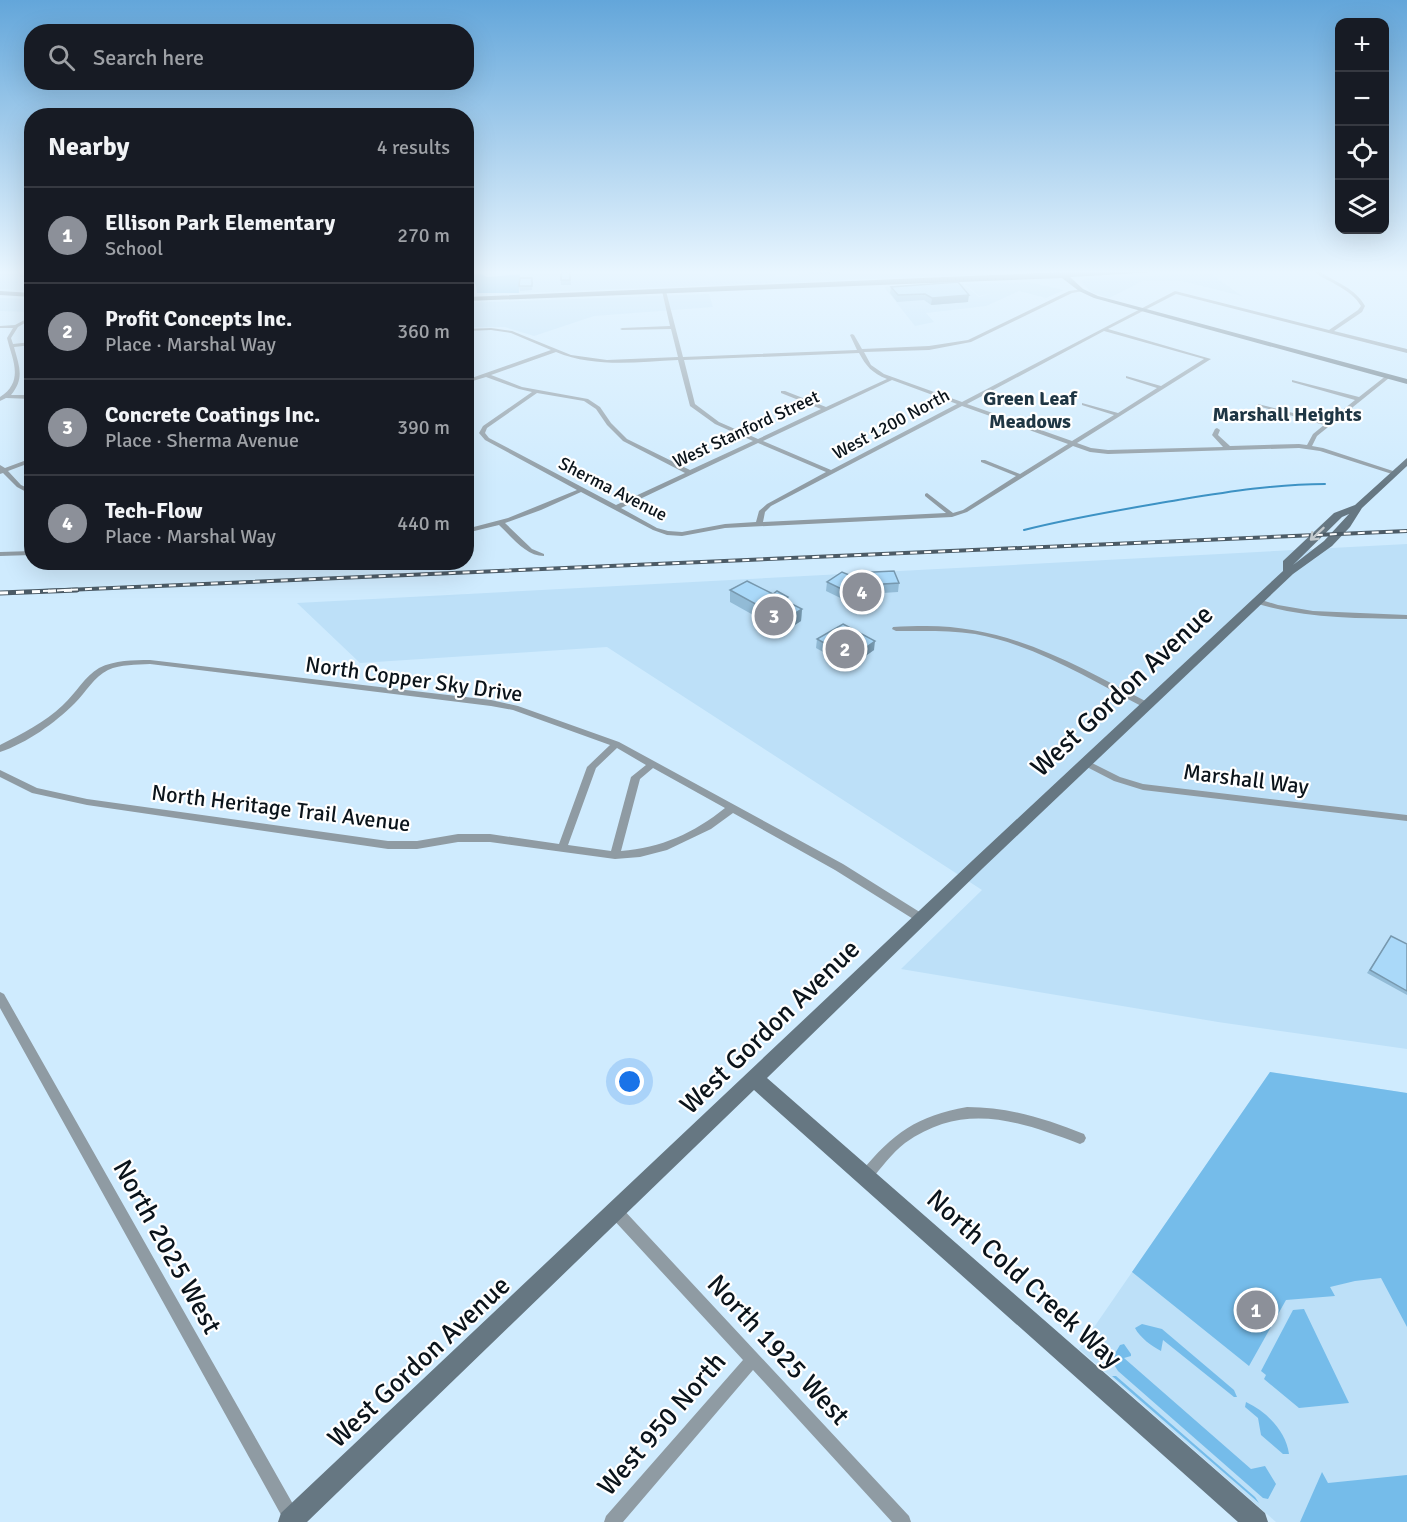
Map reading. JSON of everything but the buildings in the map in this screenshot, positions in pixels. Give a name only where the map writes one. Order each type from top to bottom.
[{"type":"main road","points":[[1264,343],[1407,382]]},
{"type":"main road","name":"West Gordon Avenue","points":[[291,1521],[1086,763],[1289,572],[1308,563],[1354,518],[1358,507],[1407,461]]},
{"type":"main road","name":"North Cold Creek Way","points":[[755,1079],[1256,1522]]},
{"type":"street","points":[[539,343],[580,359],[607,362],[930,348],[954,343]]},
{"type":"street","points":[[676,343],[692,405],[702,414],[717,423],[831,472]]},
{"type":"street","points":[[856,343],[874,371],[890,379],[1072,444],[1108,452],[1309,447],[1394,473]]},
{"type":"street","name":"West 1200 North","points":[[759,525],[762,511],[769,505],[1078,343]]},
{"type":"street","points":[[927,495],[952,515],[965,510],[1208,358],[1152,343]]},
{"type":"street","points":[[1376,343],[1407,351]]},
{"type":"street","points":[[3,397],[14,391],[19,380],[10,346],[24,344]]},
{"type":"street","points":[[930,348],[937,356]]},
{"type":"street","points":[[474,379],[556,350]]},
{"type":"street","points":[[487,375],[536,391],[575,397],[594,404],[625,440],[690,472]]},
{"type":"street","points":[[1128,377],[1161,388]]},
{"type":"street","points":[[1309,447],[1311,439],[1387,377]]},
{"type":"street","name":"West Stanford Street","points":[[615,508],[890,379]]},
{"type":"street","points":[[1294,381],[1359,399]]},
{"type":"street","name":"Sherma Avenue","points":[[536,391],[485,428],[482,433],[487,439],[615,508],[667,533],[682,534],[708,528],[952,515]]},
{"type":"street","points":[[783,392],[826,408]]},
{"type":"street","points":[[3,397],[24,397]]},
{"type":"street","points":[[1084,404],[1118,415]]},
{"type":"street","points":[[1260,405],[1329,424]]},
{"type":"street","points":[[1217,430],[1215,435],[1229,448]]},
{"type":"street","points":[[983,461],[1022,476]]},
{"type":"street","points":[[1,470],[24,463]]},
{"type":"street","points":[[1,470],[24,488]]},
{"type":"street","points":[[474,529],[502,524],[581,490]]},
{"type":"street","points":[[502,524],[530,550],[542,555]]},
{"type":"street","points":[[0,554],[24,553]]},
{"type":"street","points":[[1258,601],[1289,611],[1317,615],[1407,617]]},
{"type":"street","points":[[896,629],[986,634],[1022,645],[1148,706]]},
{"type":"street","name":"North Copper Sky Drive","points":[[0,749],[50,719],[74,699],[103,669],[124,663],[150,662],[491,703],[515,708],[616,744],[839,867],[922,919]]},
{"type":"street","points":[[562,848],[592,767],[616,744]]},
{"type":"street","name":"Marshall Way","points":[[1086,763],[1117,779],[1143,787],[1407,818]]},
{"type":"street","points":[[615,855],[636,777],[653,764]]},
{"type":"street","name":"North Heritage Trail Avenue","points":[[0,773],[35,791],[87,802],[388,845],[417,845],[458,838],[490,838],[615,855],[640,853],[664,847],[708,827],[731,809]]},
{"type":"street","name":"North 2025 West","points":[[0,997],[291,1521]]},
{"type":"street","points":[[866,1176],[899,1141],[940,1116],[986,1111],[1038,1122],[1080,1138]]},
{"type":"street","name":"North 1925 West","points":[[616,1212],[903,1522]]},
{"type":"street","name":"West 950 North","points":[[612,1522],[752,1360]]},
{"type":"shaded area","points":[[1407,544],[1407,1049],[1218,1022],[901,969],[982,890],[607,647],[360,663],[297,603]]},
{"type":"shaded area","points":[[1270,1072],[1407,1093],[1407,1522],[1276,1522],[1079,1349]]},
{"type":"shaded area","points":[[1270,1072],[1407,1093],[1407,1327],[1381,1278],[1330,1287],[1335,1296],[1286,1300],[1249,1366],[1132,1272]]},
{"type":"shaded area","points":[[1304,1309],[1349,1403],[1299,1408],[1264,1379],[1266,1375],[1261,1371],[1293,1310]]},
{"type":"shaded area","points":[[1142,1324],[1162,1329],[1234,1390],[1237,1397],[1234,1397],[1163,1340],[1161,1351],[1146,1341],[1135,1328]]},
{"type":"shaded area","points":[[1124,1344],[1131,1356],[1124,1358],[1251,1469],[1265,1466],[1276,1484],[1268,1499],[1263,1498],[1118,1371],[1111,1360],[1120,1345]]},
{"type":"shaded area","points":[[1112,1376],[1116,1376],[1255,1497],[1259,1503]]},
{"type":"shaded area","points":[[1246,1402],[1261,1411],[1280,1430],[1289,1454],[1283,1454],[1261,1435],[1258,1418],[1245,1407]]},
{"type":"shaded area","points":[[1322,1472],[1328,1483],[1407,1475],[1407,1522],[1300,1522]]},
{"type":"waterway","points":[[1024,530],[1062,521],[1215,494],[1269,487],[1325,484]]},
{"type":"railway","points":[[43,591],[1407,531]]},
{"type":"railway","points":[[0,593],[77,590]]},
{"type":"place","name":"Tech-Flow","points":[[862,592]]},
{"type":"place","name":"Concrete Coatings Inc.","points":[[774,616]]},
{"type":"place","name":"Profit Concepts Inc.","points":[[845,649]]},
{"type":"place","name":"Ellison Park Elementary","points":[[1256,1310]]},
{"type":"district","name":"Green Leaf Meadows","points":[[1030,410]]},
{"type":"district","name":"Marshall Heights","points":[[1287,414]]}]
